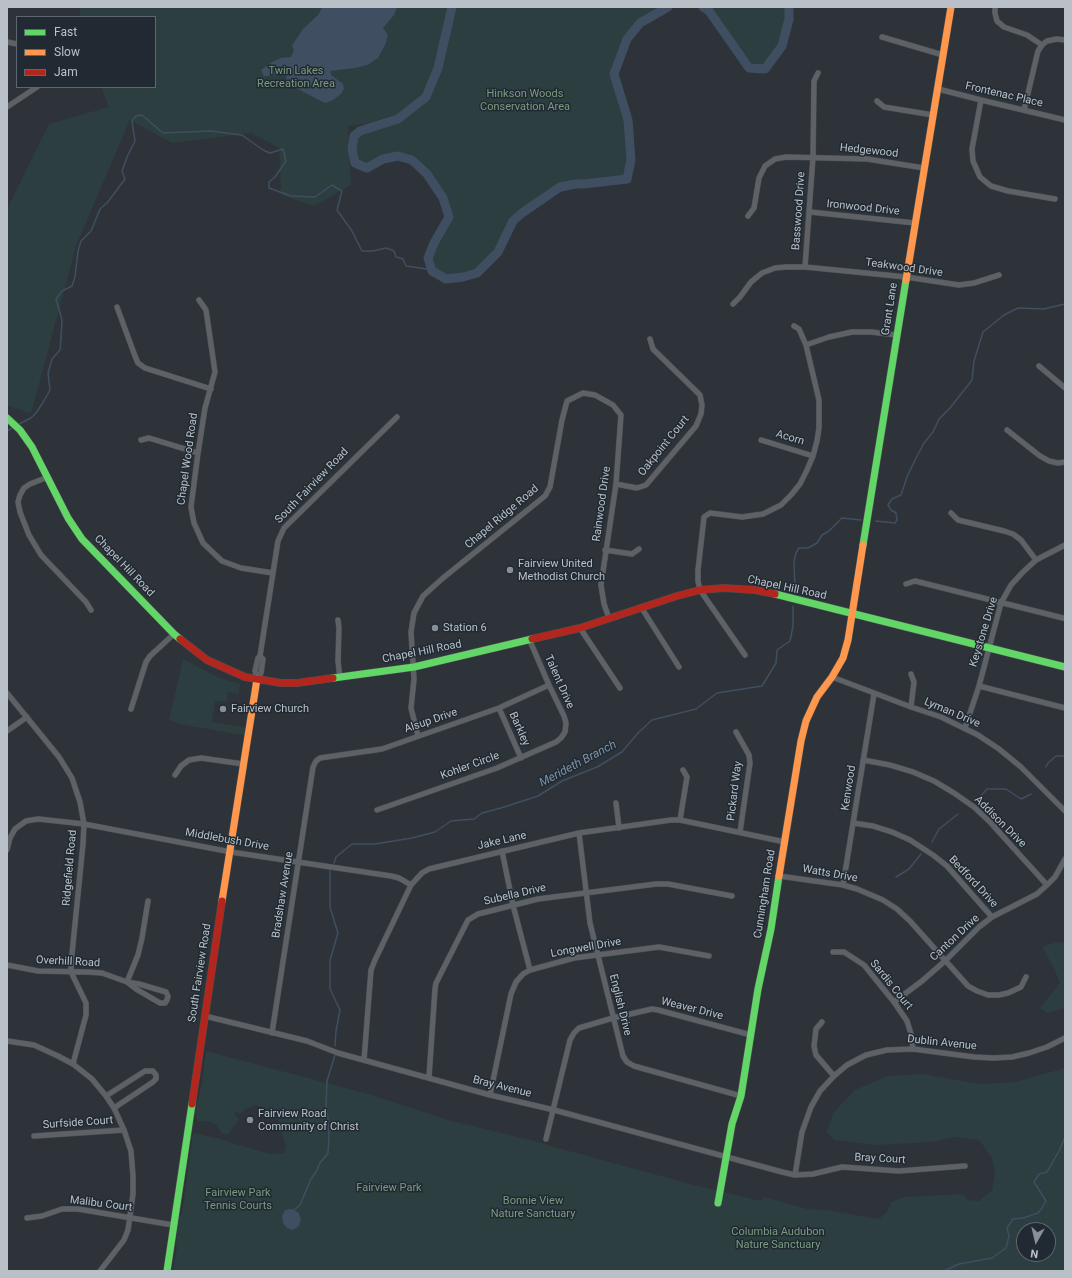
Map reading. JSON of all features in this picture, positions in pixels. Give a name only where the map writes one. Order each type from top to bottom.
[{"type":"street","name":"Grant Lane","points":[[852,614],[951,7]]},
{"type":"street","points":[[995,7],[997,21],[1004,27],[1026,35],[1042,45]]},
{"type":"street","points":[[882,37],[943,55]]},
{"type":"street","points":[[1024,110],[1038,51],[1042,45],[1047,42],[1057,39],[1065,40]]},
{"type":"street","name":"Basswood Drive","points":[[805,267],[813,157],[814,82],[818,72]]},
{"type":"street","points":[[7,107],[36,88]]},
{"type":"street","name":"Frontenac Place","points":[[938,89],[1065,120]]},
{"type":"street","points":[[981,100],[972,149],[973,161],[980,177],[991,186],[1008,191],[1055,199]]},
{"type":"street","points":[[877,101],[884,107],[933,115]]},
{"type":"street","name":"Hedgewood","points":[[748,216],[754,208],[759,178],[765,166],[775,159],[786,156],[867,159],[924,168]]},
{"type":"street","name":"Ironwood Drive","points":[[810,212],[915,223]]},
{"type":"street","name":"Teakwood Drive","points":[[733,304],[751,282],[762,273],[775,268],[805,267],[906,277],[959,286],[974,284],[999,275]]},
{"type":"street","name":"Chapel Wood Road","points":[[199,300],[206,310],[212,342],[215,372],[205,408],[198,453],[191,507],[194,523],[203,543],[222,561],[241,568],[272,573]]},
{"type":"street","points":[[117,307],[138,363],[146,368],[211,389]]},
{"type":"street","points":[[745,656],[700,590],[698,570],[704,517],[710,513],[742,516],[763,514],[781,505],[800,484],[813,456],[819,428],[819,400],[806,345],[799,329],[794,326]]},
{"type":"street","points":[[806,345],[829,337],[852,332],[871,332],[897,335]]},
{"type":"street","name":"Oakpoint Court","points":[[616,484],[637,488],[646,485],[696,426],[701,414],[702,405],[700,395],[653,349],[650,339]]},
{"type":"street","points":[[1039,366],[1065,388]]},
{"type":"street","name":"Chapel Ridge Road","points":[[414,667],[411,632],[414,613],[423,596],[443,578],[536,504],[545,496],[550,488],[562,420],[567,401],[583,393],[595,395],[613,405],[620,415]]},
{"type":"street","name":"Rainwood Drive","points":[[609,618],[604,604],[601,584],[616,484],[620,415]]},
{"type":"street","name":"South Fairview Road","points":[[167,1271],[257,679],[255,671],[258,658],[260,656],[278,541],[284,528],[397,417]]},
{"type":"street","name":"Chapel Hill Road","points":[[7,418],[20,430],[32,446],[68,518],[82,539],[174,634],[207,660],[239,674],[257,679],[298,684],[414,667],[530,641],[580,628],[677,596],[700,590],[724,588],[755,590],[799,599],[852,614],[1065,667]]},
{"type":"street","points":[[1007,430],[1040,456],[1058,463],[1065,462]]},
{"type":"street","points":[[141,440],[148,438],[198,453]]},
{"type":"street","name":"Acorn","points":[[761,440],[813,456]]},
{"type":"street","points":[[48,477],[24,488],[18,502],[20,512],[29,535],[41,555],[86,602],[91,610]]},
{"type":"street","points":[[951,513],[958,520],[1004,530],[1013,534],[1021,540],[1036,560]]},
{"type":"street","name":"Keystone Drive","points":[[965,728],[979,686],[1001,603],[1011,585],[1036,560],[1065,546]]},
{"type":"street","points":[[605,550],[632,554],[639,550]]},
{"type":"street","points":[[906,584],[915,581],[1065,618]]},
{"type":"street","points":[[641,608],[679,667]]},
{"type":"street","name":"Cunningham Road","points":[[718,1203],[732,1124],[741,1096],[758,989],[771,929],[801,741],[806,721],[817,697],[832,678],[845,652],[852,614]]},
{"type":"street","points":[[338,620],[338,661],[340,678]]},
{"type":"street","points":[[580,628],[620,688]]},
{"type":"street","points":[[131,709],[146,662],[150,656],[174,634]]},
{"type":"street","name":"Talent Drive","points":[[530,641],[564,716],[566,723],[564,732]]},
{"type":"street","points":[[414,667],[411,708],[418,736]]},
{"type":"street","points":[[911,674],[914,682],[911,707]]},
{"type":"street","name":"Lyman Drive","points":[[832,678],[941,717],[965,728],[999,749],[1021,767],[1065,811]]},
{"type":"street","name":"Alsup Drive","points":[[316,761],[320,758],[382,749],[499,708],[549,685]]},
{"type":"street","points":[[979,686],[1065,708]]},
{"type":"street","name":"Ridgefield Road","points":[[7,693],[59,757],[72,778],[80,802],[84,824],[71,972],[86,1003],[86,1015],[73,1064]]},
{"type":"street","name":"Kenwood","points":[[844,885],[874,694]]},
{"type":"street","name":"Barkley","points":[[499,708],[521,758]]},
{"type":"street","points":[[7,731],[27,717]]},
{"type":"street","name":"Kohler Circle","points":[[377,810],[497,768],[521,758],[556,742],[564,732]]},
{"type":"street","name":"Pickard Way","points":[[736,732],[749,755],[750,763],[740,832]]},
{"type":"street","points":[[175,775],[181,766],[189,760],[201,758],[243,764]]},
{"type":"street","name":"Addison Drive","points":[[863,760],[890,765],[913,772],[934,781],[954,793],[974,807],[990,822],[1047,886]]},
{"type":"street","name":"Bradshaw Avenue","points":[[272,1033],[313,767],[316,761]]},
{"type":"street","points":[[680,820],[687,777],[683,770]]},
{"type":"street","points":[[616,803],[619,828]]},
{"type":"street","name":"Middlebush Drive","points":[[7,850],[10,838],[15,829],[26,821],[38,819],[84,824],[231,852],[391,876],[411,885]]},
{"type":"street","name":"Jake Lane","points":[[364,1060],[371,970],[411,885],[422,873],[429,869],[579,833],[671,820],[680,820],[785,842]]},
{"type":"street","name":"Bedford Drive","points":[[853,823],[873,826],[892,832],[910,840],[933,855],[947,866],[992,917]]},
{"type":"street","name":"English Drive","points":[[579,833],[590,923],[623,1056],[627,1062],[634,1066],[741,1096]]},
{"type":"street","points":[[502,851],[530,970]]},
{"type":"street","name":"Canton Drive","points":[[894,1002],[922,982],[979,926],[992,917],[1026,900],[1047,886],[1055,877],[1065,859]]},
{"type":"street","name":"Watts Drive","points":[[779,876],[844,885],[872,894],[897,909],[910,921],[968,986],[977,991],[988,995],[1008,993],[1021,986],[1026,977]]},
{"type":"street","name":"Subella Drive","points":[[429,1077],[436,983],[468,920],[478,914],[538,899],[656,884],[668,884],[732,896]]},
{"type":"street","points":[[127,982],[138,955],[148,901]]},
{"type":"street","name":"Longwell Drive","points":[[490,1095],[511,994],[516,982],[523,974],[530,970],[574,958],[659,947],[709,956]]},
{"type":"street","name":"Sardis Court","points":[[833,952],[844,952],[864,965],[894,1002],[907,1021],[913,1049]]},
{"type":"street","name":"Overhill Road","points":[[7,965],[38,972],[102,973],[127,982],[166,992],[168,996],[167,1000],[165,1003],[160,1004],[127,982]]},
{"type":"street","name":"Weaver Drive","points":[[546,1139],[570,1040],[579,1028],[652,1009],[751,1035]]},
{"type":"street","name":"Bray Avenue","points":[[205,1016],[307,1041],[338,1053],[490,1095],[554,1110],[726,1158],[796,1175]]},
{"type":"street","points":[[822,1022],[816,1028],[814,1046],[816,1055],[834,1076]]},
{"type":"street","name":"Dublin Avenue","points":[[796,1175],[802,1132],[811,1107],[820,1091],[847,1065],[866,1055],[887,1050],[913,1049],[974,1057],[1012,1057],[1041,1049],[1065,1038]]},
{"type":"street","points":[[7,1041],[34,1045],[73,1064],[92,1079],[106,1096],[114,1108],[124,1130],[131,1151],[133,1176],[133,1194],[128,1230],[124,1240],[100,1271]]},
{"type":"street","points":[[106,1096],[145,1071],[154,1071],[156,1079],[153,1082],[114,1108]]},
{"type":"street","name":"Surfside Court","points":[[34,1136],[124,1130]]},
{"type":"street","name":"Bray Court","points":[[796,1175],[812,1174],[842,1167],[899,1171],[965,1166]]},
{"type":"street","name":"Malibu Court","points":[[27,1218],[42,1216],[62,1209],[78,1209],[173,1225]]},
{"type":"green space","points":[[81,7],[450,7],[450,14],[452,7],[668,7],[640,23],[627,39],[614,74],[628,120],[631,160],[627,179],[560,187],[522,213],[513,221],[498,252],[477,273],[463,277],[446,279],[432,271],[428,258],[434,243],[449,217],[443,198],[427,174],[412,160],[398,156],[383,159],[367,168],[355,163],[352,149],[354,136],[360,131],[398,119],[406,112],[382,122],[348,126],[351,185],[314,206],[281,195],[279,148],[251,133],[172,143],[130,120],[76,246],[31,414],[7,405],[7,209],[49,124],[109,107],[101,88],[156,88],[156,16],[79,16]]},
{"type":"green space","points":[[703,7],[789,7],[789,19],[782,46],[765,69],[749,68],[709,11]]},
{"type":"green space","points":[[183,659],[217,677],[240,684],[239,692],[237,694],[228,692],[228,700],[226,702],[215,701],[212,722],[248,728],[247,736],[180,724],[169,720]]},
{"type":"green space","points":[[1057,942],[1065,943],[1065,1008],[1047,1013],[1040,1008],[1060,983],[1054,968],[1042,947]]},
{"type":"green space","points":[[206,1051],[368,1094],[448,1120],[546,1144],[694,1185],[761,1201],[764,1197],[807,1209],[826,1210],[879,1219],[888,1211],[891,1202],[904,1197],[963,1194],[968,1200],[979,1201],[992,1190],[995,1173],[992,1158],[979,1140],[956,1137],[931,1142],[877,1145],[835,1140],[827,1132],[833,1113],[855,1090],[888,1076],[922,1074],[980,1084],[1015,1082],[1065,1068],[1065,1271],[173,1271],[177,1248],[177,1228],[179,1217],[182,1214],[193,1133],[217,1138],[270,1154],[284,1153],[286,1146],[278,1122],[280,1111],[263,1109],[263,1107],[255,1105],[244,1110],[240,1114],[236,1111],[234,1114],[239,1119],[228,1135],[221,1133],[217,1125],[208,1121],[197,1121],[195,1113],[202,1083]]},
{"type":"water","points":[[322,7],[397,7],[394,15],[383,28],[388,35],[385,45],[378,58],[367,65],[330,71],[331,75],[343,84],[344,89],[341,94],[326,103],[292,86],[287,81],[286,76],[264,76],[261,70],[272,62],[281,58],[291,57],[294,50],[292,46],[295,41],[303,29],[319,14]]},
{"type":"water","points":[[291,1209],[298,1212],[301,1219],[299,1226],[293,1230],[287,1228],[283,1223],[282,1216],[285,1210]]},
{"type":"waterway","points":[[452,7],[438,68],[426,97],[398,119],[360,131],[354,136],[352,149],[355,163],[367,168],[383,159],[398,156],[412,160],[427,174],[443,198],[449,217],[434,243],[428,258],[432,271],[446,279],[463,277],[477,273],[498,252],[513,221],[522,213],[560,187],[627,179],[631,160],[628,120],[614,74],[627,39],[640,23],[668,7]]},
{"type":"waterway","points":[[703,7],[709,11],[749,68],[765,69],[782,46],[789,19],[789,7]]},
{"type":"waterway","points":[[17,425],[31,418],[36,413],[50,390],[48,373],[52,359],[60,350],[61,338],[62,320],[56,299],[62,291],[72,286],[81,241],[91,231],[100,209],[107,203],[125,179],[122,171],[135,141],[132,121],[136,116],[142,115],[163,133],[211,131],[242,135],[263,150],[270,153],[283,149],[286,161],[275,177],[269,182],[269,188],[291,196],[315,197],[332,185],[342,191],[337,210],[352,231],[362,251],[373,251],[386,248],[394,251],[396,257],[403,259],[406,266],[432,271]]},
{"type":"waterway","name":"Merideth Branch","points":[[876,521],[895,523],[897,520],[896,513],[891,510],[888,505],[892,499],[901,495],[915,460],[924,443],[933,432],[939,419],[950,408],[972,380],[974,361],[983,332],[1004,315],[1018,308],[1044,309],[1065,304]]},
{"type":"waterway","points":[[7,431],[14,427]]},
{"type":"waterway","name":"Merideth Branch","points":[[795,591],[794,561],[799,548],[808,548],[817,543],[822,535],[829,531],[842,518],[861,520]]},
{"type":"waterway","name":"Merideth Branch","points":[[334,863],[336,857],[352,844],[375,844],[412,838],[435,832],[451,821],[474,819],[482,813],[538,796],[562,781],[597,767],[622,752],[638,733],[652,720],[696,709],[717,693],[762,686],[776,663],[777,650],[790,641],[793,626],[793,606]]},
{"type":"waterway","points":[[1046,767],[1048,763],[1056,756],[1065,756]]},
{"type":"waterway","points":[[980,797],[987,789],[1006,789],[1021,799],[1031,794]]},
{"type":"waterway","points":[[932,842],[939,829],[958,814]]},
{"type":"waterway","points":[[896,877],[909,869],[921,854]]},
{"type":"waterway","name":"Merideth Branch","points":[[330,871],[330,907],[338,933],[330,960],[330,989],[340,1010],[335,1046]]},
{"type":"waterway","name":"Merideth Branch","points":[[294,1210],[300,1205],[311,1179],[320,1163],[328,1153],[329,1138],[326,1107],[327,1081],[335,1055]]},
{"type":"waterway","points":[[944,1271],[959,1264],[992,1258],[1006,1248],[1009,1236],[1007,1228],[1013,1219],[1023,1218],[1038,1213],[1046,1201],[1034,1182],[1039,1174],[1047,1172],[1065,1137]]},
{"type":"traffic: fast","points":[[863,545],[906,280]]},
{"type":"traffic: fast","points":[[7,418],[20,430],[32,447],[68,518],[82,539],[180,639]]},
{"type":"traffic: fast","points":[[775,594],[1065,667]]},
{"type":"traffic: fast","points":[[333,678],[414,667],[532,639]]},
{"type":"traffic: fast","points":[[718,1203],[732,1124],[741,1096],[758,989],[771,929],[779,876]]},
{"type":"traffic: fast","points":[[167,1271],[192,1104]]},
{"type":"traffic: slow","points":[[906,280],[951,7]]},
{"type":"traffic: slow","points":[[779,876],[801,741],[806,721],[817,697],[832,677],[843,658],[848,640],[863,545]]},
{"type":"traffic: slow","points":[[222,901],[257,679]]},
{"type":"traffic: jam","points":[[532,639],[580,628],[677,596],[700,590],[724,588],[755,590],[775,594]]},
{"type":"traffic: jam","points":[[180,639],[207,660],[245,677],[281,683],[297,683],[333,678]]},
{"type":"traffic: jam","points":[[192,1104],[222,901]]},
{"type":"place","name":"Fairview United Methodist Church","points":[[510,570]]},
{"type":"place","name":"Station 6","points":[[435,628]]},
{"type":"place","name":"Fairview Church","points":[[223,709]]},
{"type":"place","name":"Fairview Road Community of Christ","points":[[250,1120]]},
{"type":"park label","name":"Twin Lakes Recreation Area","points":[[296,77]]},
{"type":"park label","name":"Hinkson Woods Conservation Area","points":[[525,100]]},
{"type":"park label","name":"Fairview Park","points":[[389,1188]]},
{"type":"park label","name":"Fairview Park Tennis Courts","points":[[238,1199]]},
{"type":"park label","name":"Bonnie View Nature Sanctuary","points":[[533,1207]]},
{"type":"park label","name":"Columbia Audubon Nature Sanctuary","points":[[778,1238]]}]
